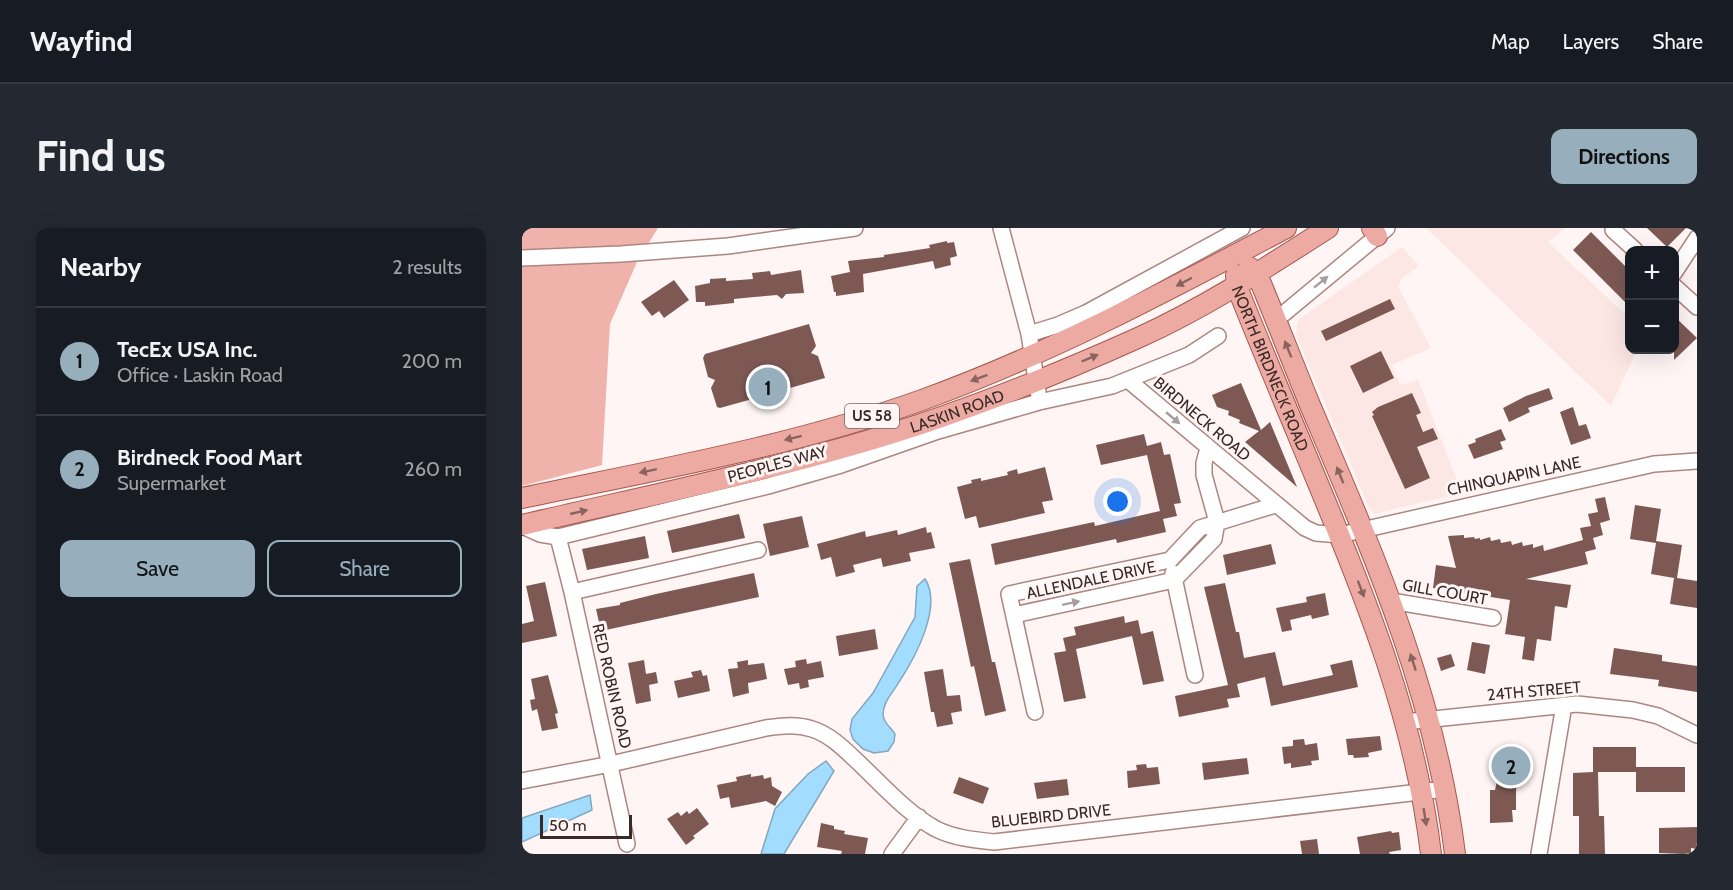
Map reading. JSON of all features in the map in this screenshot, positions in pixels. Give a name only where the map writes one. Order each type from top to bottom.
[{"type":"main road","name":"LASKIN ROAD","points":[[522,498],[705,459],[865,419],[921,400],[1033,355],[1137,307],[1286,228]]},
{"type":"main road","name":"LASKIN ROAD","points":[[522,526],[711,481],[737,484],[790,462],[920,424],[1036,381],[1142,336],[1237,287],[1328,228]]},
{"type":"main road","name":"NORTH BIRDNECK ROAD","points":[[1236,254],[1257,274],[1391,601],[1419,680],[1429,718],[1445,789],[1455,854]]},
{"type":"main road","name":"NORTH BIRDNECK ROAD","points":[[1236,254],[1237,287],[1340,535],[1380,638],[1405,722],[1421,792],[1431,854]]},
{"type":"main road","points":[[705,459],[711,481]]},
{"type":"street","points":[[522,258],[728,246],[855,228]]},
{"type":"street","points":[[990,228],[1002,234],[1029,334],[1039,402]]},
{"type":"street","points":[[1029,334],[1086,313],[1242,228]]},
{"type":"street","points":[[1613,230],[1631,246]]},
{"type":"street","points":[[1276,320],[1379,231]]},
{"type":"street","points":[[1227,237],[1236,254]]},
{"type":"street","points":[[1679,265],[1697,238]]},
{"type":"street","points":[[1679,291],[1697,307]]},
{"type":"street","points":[[1128,380],[1190,355],[1218,336]]},
{"type":"street","name":"BIRDNECK ROAD","points":[[1039,402],[1084,393],[1128,380],[1305,528],[1316,533],[1340,535]]},
{"type":"street","name":"PEOPLES WAY","points":[[522,526],[540,534],[558,537],[737,484],[841,465],[938,431],[1039,402]]},
{"type":"street","points":[[1208,448],[1204,475],[1217,522]]},
{"type":"street","name":"CHINQUAPIN LANE","points":[[1340,535],[1654,464],[1697,461]]},
{"type":"street","name":"ALLENDALE DRIVE","points":[[1217,522],[1214,539],[1174,580],[1014,615],[1009,594],[1170,560],[1200,528],[1217,522],[1275,505]]},
{"type":"street","name":"RED ROBIN ROAD","points":[[558,537],[611,764],[627,844]]},
{"type":"street","points":[[572,592],[758,550]]},
{"type":"street","points":[[1170,560],[1195,675]]},
{"type":"street","name":"GILL COURT","points":[[1391,601],[1493,618]]},
{"type":"street","points":[[1014,615],[1035,712]]},
{"type":"street","points":[[1539,854],[1564,705]]},
{"type":"street","name":"24TH STREET","points":[[1405,722],[1564,705],[1602,705],[1658,716],[1697,735]]},
{"type":"street","name":"BLUEBIRD DRIVE","points":[[522,782],[766,728],[795,726],[810,728],[825,734],[837,742],[919,817],[947,833],[970,840],[994,842],[1445,789]]},
{"type":"street","points":[[892,854],[919,817]]},
{"type":"shaded area","points":[[522,228],[658,228],[637,262],[610,324],[602,465],[522,486]]},
{"type":"shaded area","points":[[1426,228],[1565,228],[1548,242],[1625,314],[1625,354],[1635,354],[1611,406]]},
{"type":"shaded area","points":[[1402,247],[1419,266],[1401,279],[1398,287],[1431,348],[1392,365],[1400,385],[1418,380],[1462,493],[1374,514],[1369,508],[1296,335],[1299,319]]},
{"type":"water","points":[[925,579],[930,590],[931,603],[925,632],[912,660],[886,701],[883,710],[885,721],[895,734],[894,742],[888,751],[874,753],[863,749],[853,739],[850,730],[852,719],[873,693],[915,617],[917,586]]},
{"type":"water","points":[[826,761],[834,771],[784,854],[761,854],[775,809],[808,774]]},
{"type":"water","points":[[590,795],[592,810],[522,842],[522,818]]},
{"type":"building","points":[[1647,228],[1686,228],[1668,246]]},
{"type":"building","points":[[1591,232],[1625,266],[1625,302],[1573,250]]},
{"type":"building","points":[[947,241],[947,243],[954,242],[957,256],[950,258],[951,265],[935,269],[933,261],[863,274],[864,292],[836,296],[834,292],[831,276],[850,272],[848,261],[930,248],[929,245]]},
{"type":"building","points":[[801,270],[804,293],[786,294],[782,299],[777,295],[734,299],[734,303],[705,306],[705,302],[696,302],[695,286],[710,283],[710,279],[726,278],[726,281],[753,279],[752,273],[770,271],[771,275]]},
{"type":"building","points":[[674,280],[689,300],[664,318],[659,311],[652,316],[641,302]]},
{"type":"building","points":[[1390,299],[1395,309],[1326,341],[1321,331]]},
{"type":"building","points":[[1679,321],[1697,338],[1674,360],[1674,354],[1679,354]]},
{"type":"building","points":[[809,324],[816,346],[811,353],[818,356],[825,378],[776,392],[770,389],[767,395],[717,407],[711,388],[715,380],[708,377],[703,358],[705,354]]},
{"type":"building","points":[[1381,351],[1394,378],[1363,393],[1350,366]]},
{"type":"building","points":[[1241,383],[1261,430],[1270,422],[1297,487],[1245,442],[1259,431],[1239,423],[1240,420],[1228,415],[1229,411],[1217,407],[1212,395]]},
{"type":"building","points":[[1549,388],[1553,399],[1528,408],[1530,412],[1509,422],[1503,408],[1526,396]]},
{"type":"building","points":[[1412,393],[1421,413],[1416,415],[1423,432],[1433,428],[1438,439],[1417,447],[1430,478],[1405,489],[1372,412],[1378,407]]},
{"type":"building","points":[[1573,407],[1579,426],[1586,424],[1591,438],[1571,445],[1560,412]]},
{"type":"building","points":[[1501,429],[1506,440],[1500,442],[1503,449],[1474,459],[1468,445],[1476,442],[1475,439]]},
{"type":"building","points":[[1144,434],[1147,446],[1161,442],[1164,455],[1170,454],[1181,503],[1174,504],[1177,516],[1163,519],[1166,532],[1117,543],[1116,539],[995,565],[991,544],[1094,522],[1095,526],[1160,511],[1147,455],[1101,465],[1096,445]]},
{"type":"building","points":[[1045,467],[1053,500],[1042,502],[1045,513],[979,528],[976,516],[965,519],[957,487],[972,483],[971,480],[981,478],[981,481],[1008,475],[1007,472],[1017,469],[1018,474]]},
{"type":"building","points":[[1605,497],[1610,520],[1600,523],[1603,535],[1593,538],[1596,549],[1585,552],[1588,564],[1526,579],[1571,585],[1567,608],[1555,606],[1551,641],[1537,639],[1534,661],[1522,659],[1525,637],[1505,634],[1510,600],[1433,588],[1436,565],[1456,568],[1448,536],[1464,535],[1464,538],[1474,537],[1480,540],[1490,537],[1491,541],[1500,539],[1501,543],[1511,541],[1512,545],[1522,542],[1523,546],[1533,544],[1533,548],[1543,545],[1544,551],[1583,540],[1580,528],[1591,526],[1588,514],[1598,512],[1595,499]]},
{"type":"building","points":[[1635,505],[1661,509],[1656,541],[1682,545],[1677,578],[1697,581],[1697,608],[1670,604],[1674,578],[1651,574],[1656,543],[1630,539]]},
{"type":"building","points":[[739,514],[745,538],[672,553],[667,531]]},
{"type":"building","points":[[802,516],[809,547],[770,556],[763,524]]},
{"type":"building","points":[[926,527],[927,533],[931,532],[935,548],[909,553],[911,561],[883,567],[881,558],[853,565],[855,572],[836,577],[831,557],[821,560],[817,544],[865,531],[866,537],[897,530],[898,535]]},
{"type":"building","points":[[645,536],[649,558],[587,570],[582,549]]},
{"type":"building","points":[[1271,544],[1276,564],[1227,575],[1223,555]]},
{"type":"building","points":[[970,559],[992,662],[995,662],[1006,711],[985,716],[974,666],[971,667],[949,563]]},
{"type":"building","points":[[754,573],[759,597],[601,631],[596,609]]},
{"type":"building","points":[[545,582],[557,636],[522,643],[522,624],[534,621],[526,586]]},
{"type":"building","points":[[1225,583],[1244,658],[1275,652],[1283,686],[1333,675],[1330,665],[1352,660],[1358,687],[1271,706],[1265,677],[1237,684],[1240,697],[1227,699],[1229,707],[1179,717],[1175,696],[1228,685],[1204,587]]},
{"type":"building","points":[[1325,593],[1329,615],[1312,619],[1311,615],[1290,620],[1292,630],[1282,632],[1276,608],[1307,602],[1306,597]]},
{"type":"building","points":[[1124,616],[1125,623],[1138,620],[1141,634],[1153,631],[1164,681],[1143,685],[1132,636],[1076,649],[1086,698],[1064,702],[1054,653],[1066,651],[1063,638],[1076,635],[1074,627]]},
{"type":"building","points":[[875,629],[878,649],[839,656],[836,636]]},
{"type":"building","points":[[1472,642],[1490,645],[1485,674],[1467,670]]},
{"type":"building","points":[[1614,648],[1662,655],[1662,661],[1697,666],[1697,692],[1658,686],[1659,680],[1610,674]]},
{"type":"building","points":[[1451,654],[1455,666],[1441,671],[1437,658]]},
{"type":"building","points":[[806,659],[807,664],[821,661],[824,677],[808,680],[809,687],[800,689],[799,683],[788,685],[784,669],[796,667],[795,661]]},
{"type":"building","points":[[644,660],[646,674],[656,672],[658,683],[649,685],[651,701],[636,704],[628,663]]},
{"type":"building","points":[[748,660],[748,665],[764,663],[767,679],[748,683],[749,693],[733,697],[728,669],[738,668],[737,662]]},
{"type":"building","points":[[943,669],[947,696],[960,695],[962,711],[951,713],[953,724],[937,727],[934,712],[931,712],[924,672]]},
{"type":"building","points":[[701,670],[703,676],[707,675],[710,691],[678,698],[674,681],[693,677],[691,672]]},
{"type":"building","points":[[548,675],[558,713],[555,714],[558,728],[542,731],[537,709],[532,711],[530,700],[535,699],[531,679]]},
{"type":"building","points":[[1380,736],[1382,750],[1368,753],[1369,757],[1354,758],[1353,755],[1348,755],[1346,739]]},
{"type":"building","points":[[1304,739],[1305,745],[1317,743],[1319,760],[1311,761],[1312,765],[1291,768],[1291,763],[1284,764],[1282,747],[1293,746],[1293,740]]},
{"type":"building","points":[[1593,747],[1636,747],[1636,767],[1685,767],[1685,792],[1636,792],[1636,772],[1598,772],[1599,816],[1604,816],[1605,854],[1579,854],[1579,816],[1573,816],[1573,773],[1593,772]]},
{"type":"building","points":[[1507,749],[1524,752],[1516,790],[1516,810],[1512,810],[1513,822],[1490,823],[1490,790],[1495,790],[1503,754],[1505,755]]},
{"type":"building","points":[[1247,758],[1249,774],[1204,780],[1202,763]]},
{"type":"building","points":[[1146,764],[1147,768],[1158,767],[1160,784],[1128,788],[1127,771],[1137,770],[1136,765]]},
{"type":"building","points":[[751,774],[751,777],[763,775],[764,779],[771,777],[772,786],[782,792],[775,806],[766,801],[731,808],[729,797],[720,799],[717,785],[737,781],[736,777]]},
{"type":"building","points":[[959,777],[989,788],[983,804],[953,793]]},
{"type":"building","points":[[1067,779],[1069,795],[1037,799],[1034,783]]},
{"type":"building","points":[[697,808],[709,824],[693,836],[695,838],[686,845],[667,819],[678,812],[681,816],[687,811],[689,814]]},
{"type":"building","points":[[821,823],[845,831],[844,834],[868,838],[865,854],[841,854],[842,851],[817,847]]},
{"type":"building","points":[[1697,827],[1697,849],[1691,848],[1691,853],[1683,854],[1659,853],[1659,828]]},
{"type":"building","points":[[1391,831],[1392,833],[1399,832],[1401,850],[1389,852],[1390,854],[1360,854],[1357,837]]},
{"type":"building","points":[[1317,839],[1319,854],[1302,854],[1300,841]]},
{"type":"place","name":"TecEx USA Inc.","points":[[768,387]]},
{"type":"place","name":"Birdneck Food Mart","points":[[1511,766]]}]
